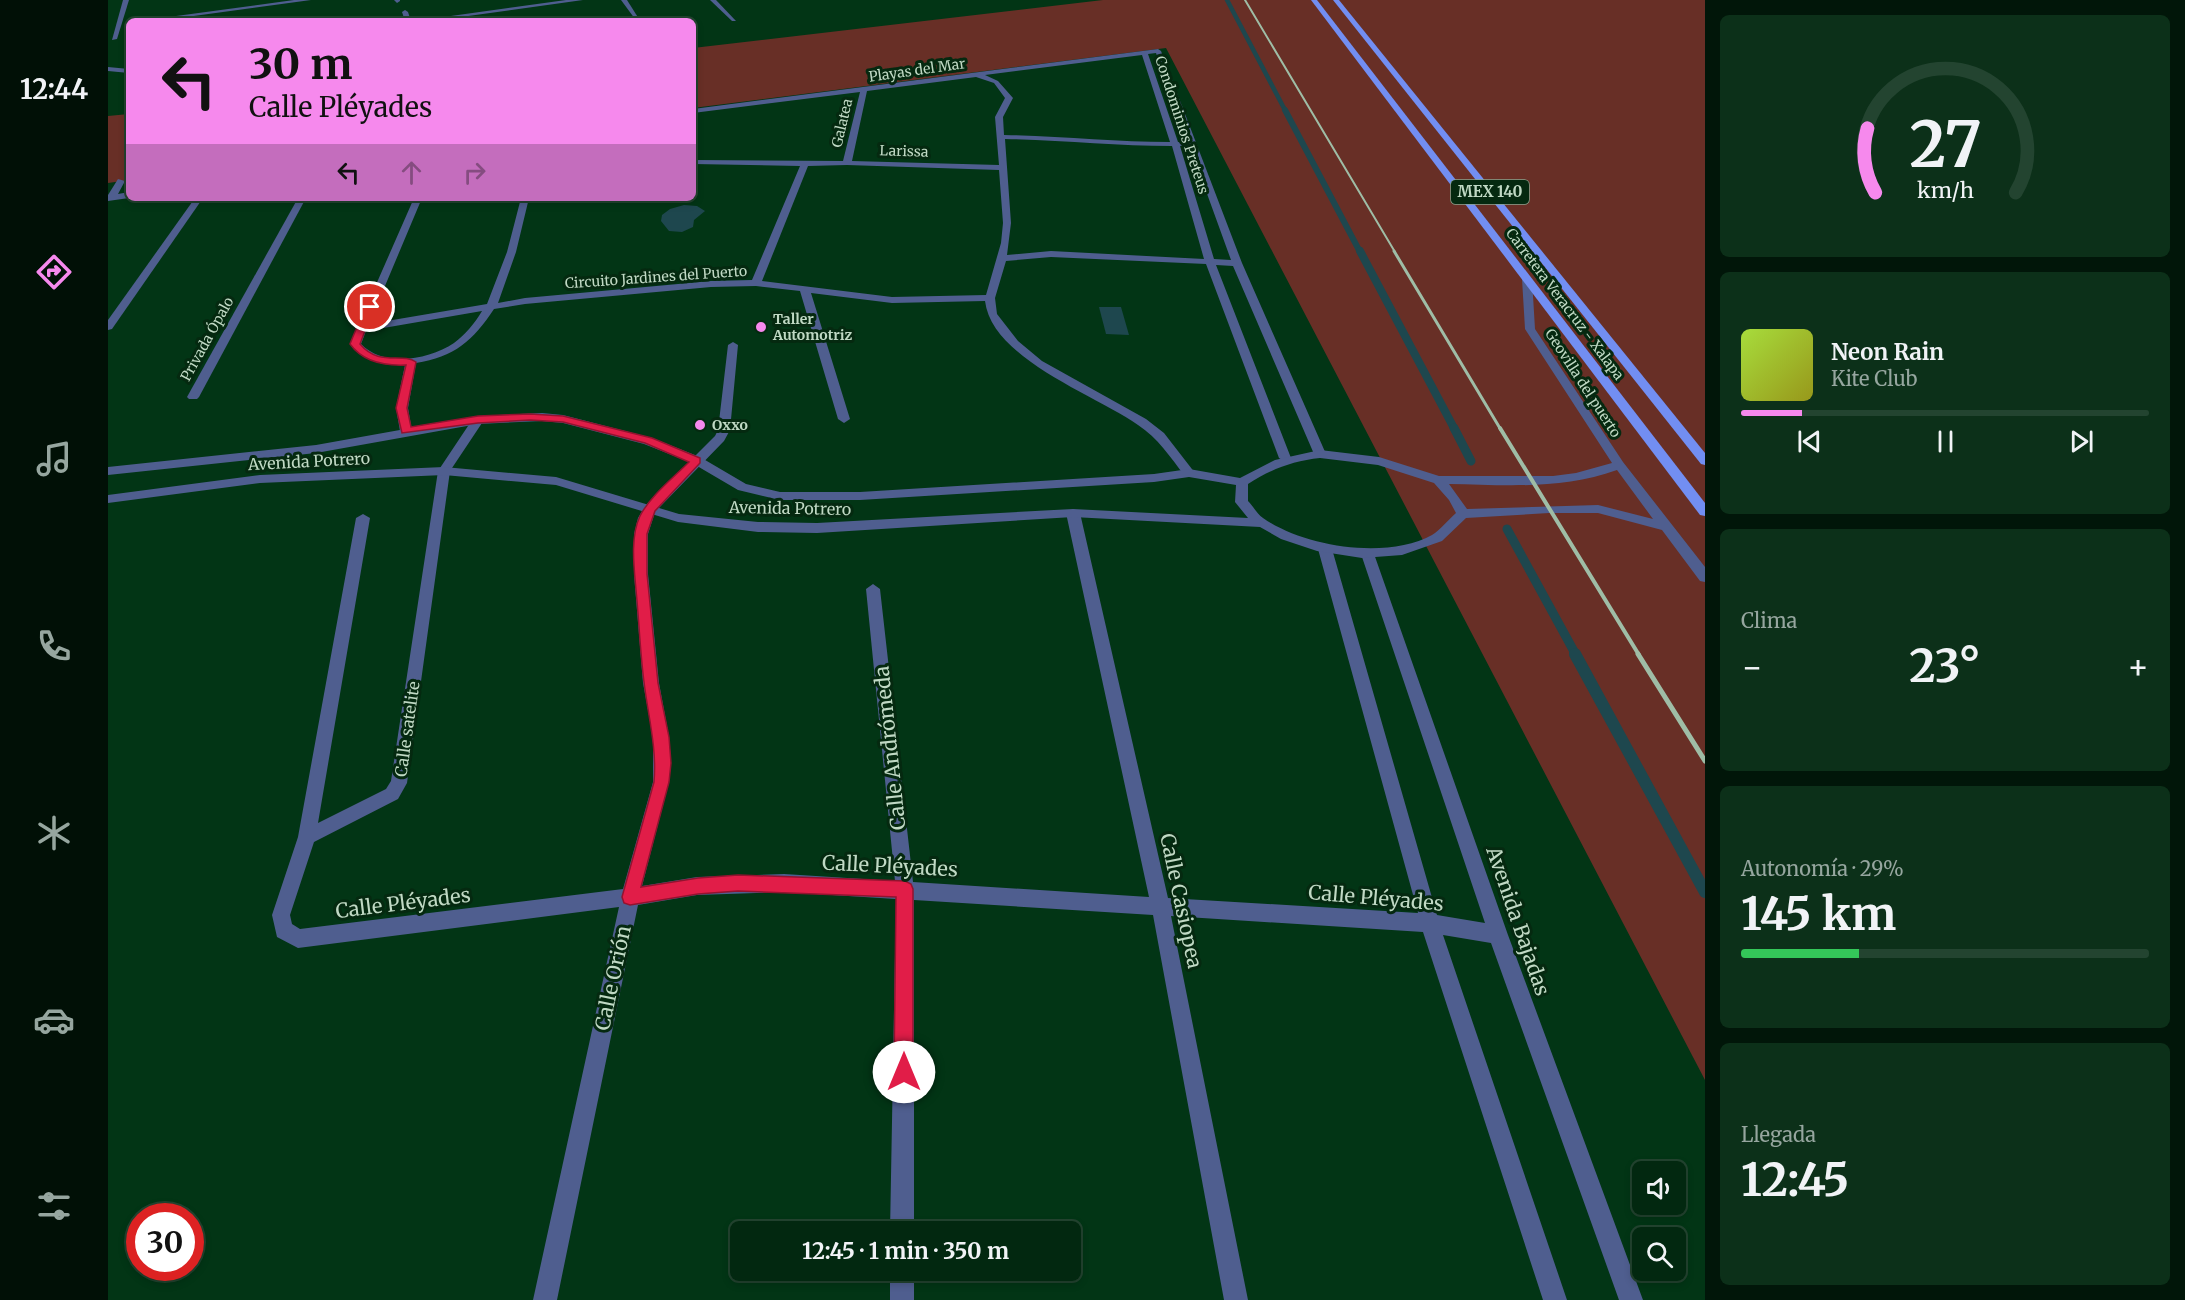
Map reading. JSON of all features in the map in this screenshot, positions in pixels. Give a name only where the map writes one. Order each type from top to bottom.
[{"type":"main road","name":"Carretera Veracruz - Xalapa","points":[[1314,0],[1705,512]]},
{"type":"main road","name":"Carretera Veracruz - Xalapa","points":[[1336,0],[1705,461]]},
{"type":"street","points":[[114,39],[126,0]]},
{"type":"street","points":[[166,18],[308,0]]},
{"type":"street","points":[[443,18],[528,4],[580,0]]},
{"type":"street","points":[[624,0],[637,18]]},
{"type":"street","points":[[713,0],[734,20]]},
{"type":"street","points":[[528,4],[534,14]]},
{"type":"street","points":[[405,12],[407,18]]},
{"type":"street","points":[[119,24],[126,23]]},
{"type":"street","name":"Condominios Preteus","points":[[1286,458],[1210,262],[1175,144],[1144,52],[1159,51],[1237,263],[1320,454]]},
{"type":"street","name":"Playas del Mar","points":[[696,111],[1144,52]]},
{"type":"street","points":[[108,69],[126,71]]},
{"type":"street","points":[[976,74],[994,81],[1009,96],[999,117],[1007,223],[1002,258],[990,298],[992,314],[1014,343],[1038,363],[1064,380],[1142,422],[1160,436],[1190,473],[1242,482],[1270,464],[1286,458],[1320,454],[1379,461],[1438,480],[1565,479],[1599,473],[1619,465]]},
{"type":"street","name":"Galatea","points":[[847,162],[864,90]]},
{"type":"street","points":[[1001,137],[1060,138],[1127,144],[1194,144]]},
{"type":"street","name":"Larissa","points":[[696,162],[805,164],[847,162],[1002,168]]},
{"type":"street","points":[[756,284],[805,164]]},
{"type":"street","points":[[110,198],[121,181]]},
{"type":"street","points":[[110,198],[126,195]]},
{"type":"street","points":[[108,327],[197,201]]},
{"type":"street","name":"Privada Ópalo","points":[[193,397],[300,201]]},
{"type":"street","points":[[417,201],[355,344],[362,354],[394,362],[411,362],[433,356],[465,341],[479,327],[500,288],[524,201]]},
{"type":"street","points":[[1002,258],[1051,254],[1237,263]]},
{"type":"street","name":"Geovilla del puerto","points":[[1527,279],[1530,329],[1619,465],[1705,577]]},
{"type":"street","name":"Circuito Jardines del Puerto","points":[[360,329],[550,298],[711,284],[756,284],[904,300],[990,298]]},
{"type":"street","points":[[805,291],[844,419]]},
{"type":"street","name":"Calle Orión","points":[[545,1300],[630,897],[661,782],[663,763],[661,737],[651,683],[641,574],[641,534],[645,518],[651,508],[696,460],[715,446],[724,430],[733,345]]},
{"type":"street","points":[[406,431],[402,408],[411,362]]},
{"type":"street","name":"Avenida Potrero","points":[[108,471],[276,455],[478,420],[534,417],[563,419],[648,441],[696,460],[742,487],[780,496],[811,497],[1154,478],[1190,473]]},
{"type":"street","points":[[444,471],[478,420]]},
{"type":"street","name":"Avenida Potrero","points":[[108,499],[260,479],[444,471],[556,481],[692,521],[758,528],[1073,513],[1262,523]]},
{"type":"street","name":"Calle satelite","points":[[307,837],[392,794],[399,783],[444,471]]},
{"type":"street","points":[[1438,480],[1454,498],[1462,514]]},
{"type":"street","points":[[1242,482],[1240,492],[1245,506],[1262,523],[1295,540],[1325,549],[1368,554],[1422,545],[1448,532],[1462,514],[1550,508],[1598,508],[1666,527]]},
{"type":"street","name":"Calle Casiopea","points":[[1073,513],[1160,905],[1236,1300]]},
{"type":"street","points":[[307,837],[363,518]]},
{"type":"street","points":[[1325,549],[1430,923],[1555,1300]]},
{"type":"street","name":"Avenida Bajadas","points":[[1368,554],[1498,935],[1631,1300]]},
{"type":"street","name":"Calle Andrómeda","points":[[873,589],[905,889],[903,1221]]},
{"type":"street","name":"Calle Pléyades","points":[[307,837],[281,915],[284,930],[298,939],[630,897],[698,886],[738,883],[905,889],[1430,923],[1498,935]]},
{"type":"street","points":[[902,1281],[902,1300]]},
{"type":"shaded area","points":[[1103,0],[1705,0],[1705,1080],[1166,48],[696,108],[696,48]]},
{"type":"shaded area","points":[[126,114],[126,180],[108,183],[108,116]]},
{"type":"water","points":[[684,205],[697,206],[705,211],[694,220],[693,227],[682,232],[669,231],[661,221],[662,215],[670,209]]},
{"type":"water","points":[[1099,307],[1121,307],[1129,335],[1106,334]]},
{"type":"waterway","points":[[1227,0],[1286,112]]},
{"type":"waterway","points":[[1285,110],[1360,252]]},
{"type":"waterway","points":[[1360,251],[1455,430]]},
{"type":"waterway","points":[[1454,428],[1471,461]]},
{"type":"waterway","points":[[1507,529],[1576,655]]},
{"type":"waterway","points":[[1575,654],[1705,892]]},
{"type":"railway","points":[[1245,0],[1395,252]]},
{"type":"railway","points":[[1394,251],[1501,430]]},
{"type":"railway","points":[[1500,428],[1639,655]]},
{"type":"railway","points":[[1638,654],[1705,761]]},
{"type":"place","name":"Taller Automotriz","points":[[761,327]]},
{"type":"place","name":"Oxxo","points":[[700,425]]},
{"type":"route","points":[[370,307],[355,344],[362,354],[377,359],[411,362],[402,408],[406,431],[478,420],[517,417],[563,419],[648,441],[696,460],[651,508],[645,518],[641,534],[641,574],[651,683],[661,737],[663,763],[661,782],[630,897],[698,886],[738,883],[905,889],[904,1072]]}]
